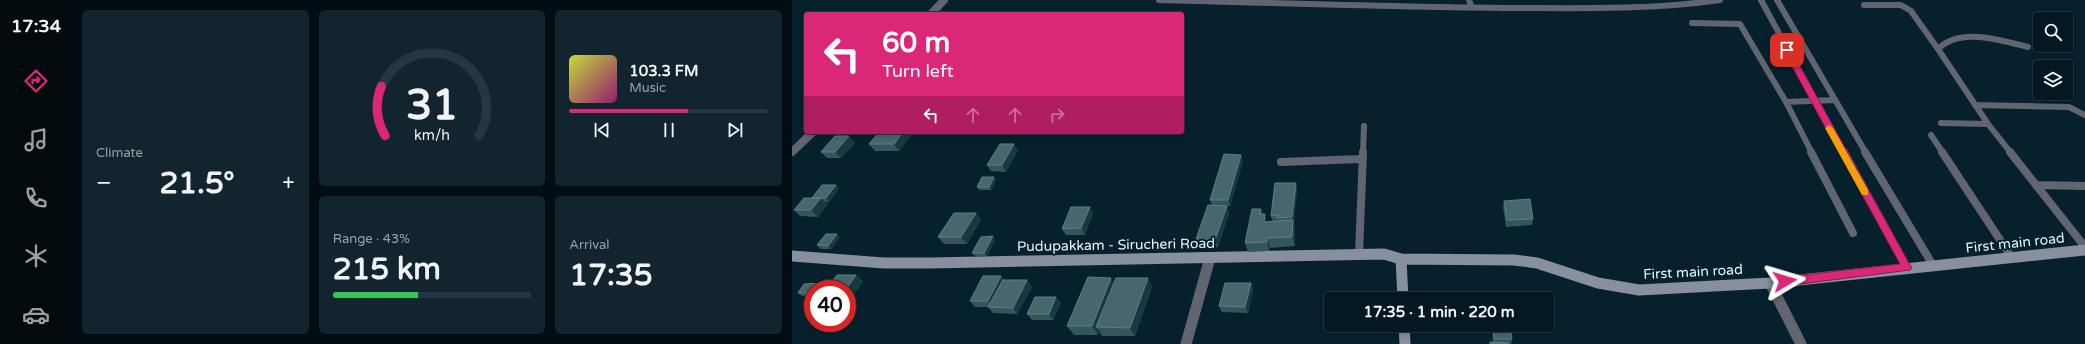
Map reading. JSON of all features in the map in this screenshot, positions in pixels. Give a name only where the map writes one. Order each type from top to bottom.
[{"type":"street","points":[[933,12],[944,0]]},
{"type":"street","points":[[792,152],[811,134]]},
{"type":"street","name":"First main road","points":[[1401,259],[1514,260],[1537,263],[1598,283],[1620,288],[1639,290],[1770,283],[1907,268],[1934,267],[2085,248]]},
{"type":"street","name":"Pudupakkam - Sirucheri Road","points":[[792,256],[884,263],[1359,254],[1384,254],[1401,259]]},
{"type":"street","points":[[1186,344],[1210,258]]},
{"type":"street","points":[[1401,259],[1403,292]]},
{"type":"street","points":[[1770,283],[1801,344]]},
{"type":"street","points":[[1404,332],[1405,344]]},
{"type":"lane","points":[[1159,0],[1246,1],[1472,8],[1612,8],[1702,4],[1720,0]]},
{"type":"lane","points":[[1469,0],[1472,8]]},
{"type":"lane","points":[[1761,0],[1814,100],[1907,268]]},
{"type":"lane","points":[[1777,0],[1834,100],[1934,267]]},
{"type":"lane","points":[[1864,5],[1901,5],[1910,11],[1938,49],[1988,124],[2085,248]]},
{"type":"lane","points":[[1692,23],[1740,24],[1786,102],[1853,233]]},
{"type":"lane","points":[[1938,49],[1947,41],[1963,38],[2004,41],[2028,47]]},
{"type":"lane","points":[[1786,102],[1834,100]]},
{"type":"lane","points":[[1975,105],[2069,107],[2085,114]]},
{"type":"lane","points":[[1941,123],[1988,124]]},
{"type":"lane","points":[[1359,254],[1361,159],[1364,126]]},
{"type":"lane","points":[[1931,135],[2012,258]]},
{"type":"lane","points":[[1282,162],[1361,159]]},
{"type":"lane","points":[[2036,185],[2085,186]]},
{"type":"building","points":[[877,134],[902,134],[894,144],[869,144]]},
{"type":"building","points":[[835,136],[849,136],[835,152],[821,152]]},
{"type":"building","points":[[1000,144],[1014,144],[1002,165],[987,165]]},
{"type":"building","points":[[1224,154],[1241,155],[1228,200],[1210,200]]},
{"type":"building","points":[[982,177],[994,177],[989,187],[977,187]]},
{"type":"building","points":[[1275,183],[1296,183],[1292,217],[1277,218],[1278,215],[1271,216]]},
{"type":"building","points":[[822,185],[836,185],[826,198],[812,198]]},
{"type":"building","points":[[804,198],[821,198],[811,210],[794,210]]},
{"type":"building","points":[[1530,199],[1533,219],[1507,220],[1504,201]]},
{"type":"building","points":[[1208,205],[1227,206],[1215,240],[1196,239]]},
{"type":"building","points":[[1071,207],[1090,207],[1081,228],[1062,229]]},
{"type":"building","points":[[1252,209],[1261,209],[1260,214],[1265,214],[1264,222],[1293,220],[1292,237],[1267,238],[1267,242],[1245,243]]},
{"type":"building","points":[[954,213],[976,213],[961,237],[938,237]]},
{"type":"building","points":[[826,234],[837,234],[828,246],[817,245]]},
{"type":"building","points":[[993,236],[984,253],[972,253],[981,237]]},
{"type":"building","points":[[837,275],[856,275],[852,280],[833,280]]},
{"type":"building","points":[[983,276],[1001,276],[988,301],[970,301]]},
{"type":"building","points":[[1088,277],[1111,278],[1092,326],[1067,326]]},
{"type":"building","points":[[1116,278],[1148,278],[1130,328],[1096,327]]},
{"type":"building","points":[[1003,280],[1027,280],[1013,308],[988,307]]},
{"type":"building","points":[[1225,283],[1251,283],[1245,307],[1219,306]]},
{"type":"building","points":[[804,284],[804,293],[798,293]]},
{"type":"building","points":[[1035,297],[1056,297],[1049,314],[1027,314]]},
{"type":"building","points":[[1494,332],[1511,332],[1512,339],[1494,339]]},
{"type":"building","points":[[1490,342],[1508,343],[1508,344],[1490,344]]},
{"type":"slow traffic","points":[[1829,128],[1865,193]]},
{"type":"route","points":[[1785,281],[1907,268],[1787,50]]}]
